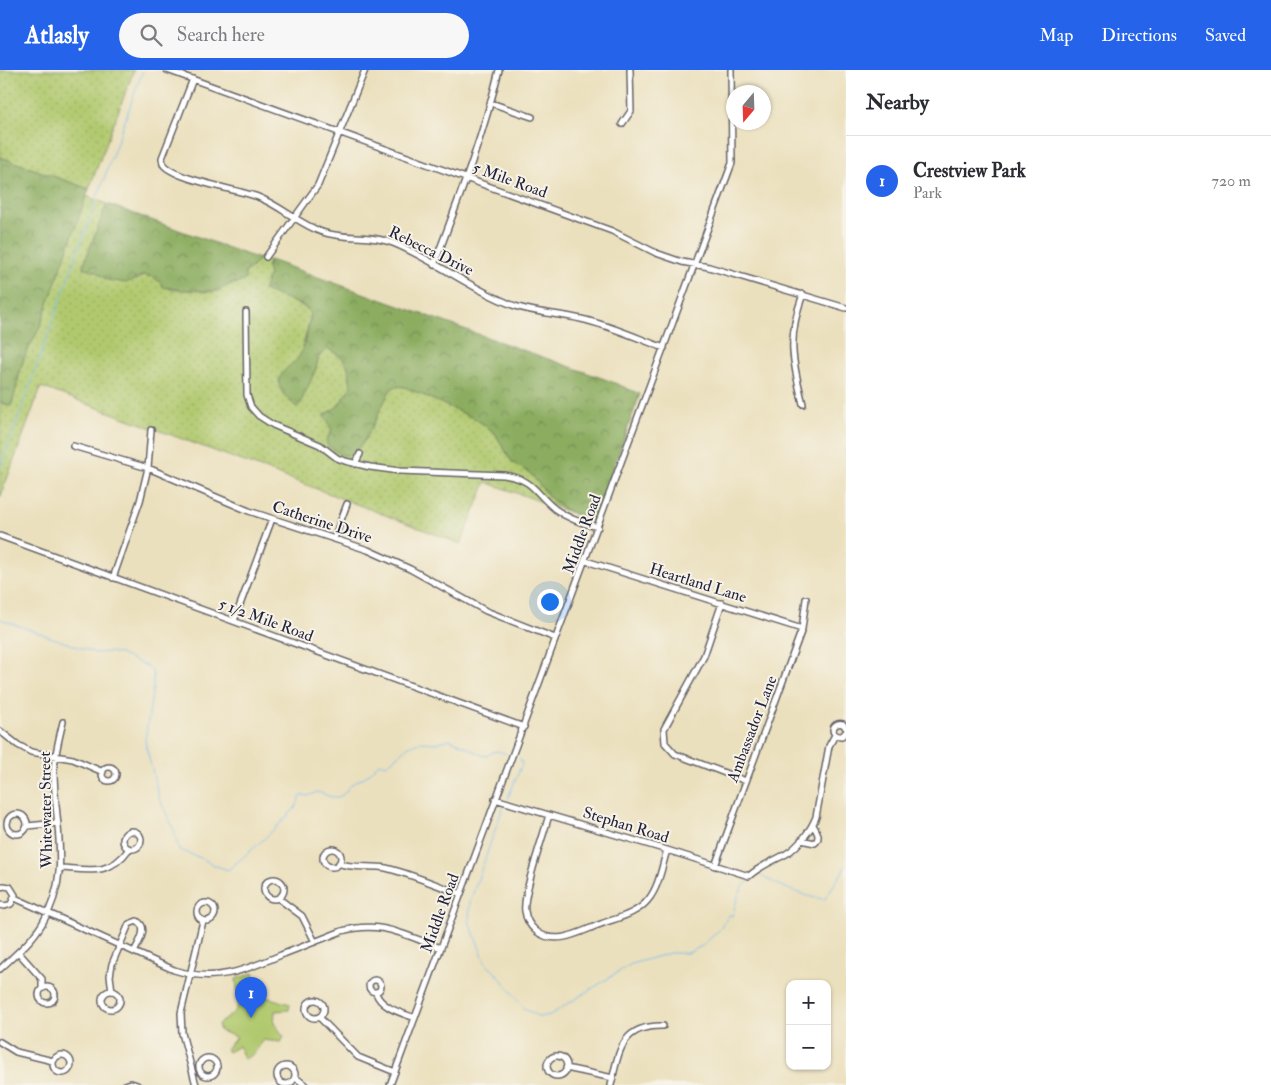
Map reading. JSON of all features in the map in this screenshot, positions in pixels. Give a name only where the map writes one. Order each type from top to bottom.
[{"type":"street","name":"5 Mile Road","points":[[167,70],[612,231],[656,253],[846,308]]},
{"type":"street","points":[[266,257],[318,185],[365,70]]},
{"type":"street","points":[[434,265],[491,103],[499,70]]},
{"type":"street","points":[[622,124],[631,111],[630,70]]},
{"type":"street","name":"Middle Road","points":[[390,1085],[495,799],[524,728],[555,638],[586,561],[732,163],[731,70]]},
{"type":"street","name":"Rebecca Drive","points":[[193,79],[162,158],[161,166],[167,170],[208,184],[260,198],[311,227],[329,234],[373,238],[388,242],[490,295],[516,306],[545,314],[591,321],[664,348]]},
{"type":"street","points":[[491,103],[532,117]]},
{"type":"street","points":[[803,294],[793,327],[792,351],[803,404]]},
{"type":"street","points":[[246,312],[247,395],[252,407],[259,416],[273,425],[320,445],[337,458],[355,464],[400,471],[518,477],[530,483],[556,510],[598,527]]},
{"type":"street","points":[[113,578],[140,501],[148,468],[151,430]]},
{"type":"street","name":"Catherine Drive","points":[[73,446],[148,468],[222,500],[390,560],[486,611],[555,638]]},
{"type":"street","points":[[355,464],[360,454]]},
{"type":"street","points":[[334,539],[347,504]]},
{"type":"street","points":[[234,621],[272,519]]},
{"type":"street","name":"5 1/2 Mile Road","points":[[0,536],[524,728]]},
{"type":"street","name":"Heartland Lane","points":[[586,561],[802,629]]},
{"type":"street","name":"Ambassador Lane","points":[[715,866],[802,629],[806,599]]},
{"type":"street","points":[[722,603],[708,648],[666,724],[663,738],[667,748],[675,754],[746,781]]},
{"type":"street","name":"Whitewater Street","points":[[0,969],[34,935],[48,913],[57,889],[61,868],[55,785],[55,756],[64,722]]},
{"type":"street","points":[[836,724],[843,724],[846,730],[842,736],[835,735],[832,729],[836,724]]},
{"type":"street","points":[[0,730],[18,745],[31,752],[80,761],[103,772]]},
{"type":"street","points":[[813,826],[818,837],[815,843],[801,840],[813,826],[816,817],[829,746],[835,735]]},
{"type":"street","name":"Stephan Road","points":[[495,799],[748,876],[757,869],[786,854],[801,840]]},
{"type":"street","points":[[27,826],[25,818],[20,814],[12,815],[7,822],[9,831],[15,834],[21,833],[27,826],[58,823]]},
{"type":"street","points":[[550,815],[524,905],[526,917],[532,927],[547,937],[565,937],[630,913],[642,906],[656,888],[667,850]]},
{"type":"street","points":[[61,868],[105,869],[116,863],[129,849]]},
{"type":"street","points":[[339,863],[394,870],[461,894]]},
{"type":"street","points":[[0,887],[10,887],[14,892],[15,898]]},
{"type":"street","points":[[15,898],[189,975],[211,976],[234,973],[349,929],[375,926],[441,948]]},
{"type":"street","points":[[0,905],[8,906],[15,898]]},
{"type":"street","points":[[278,898],[302,916],[315,942]]},
{"type":"street","points":[[112,992],[110,970],[129,924],[137,921],[142,924],[143,930],[134,952]]},
{"type":"street","points":[[196,1085],[180,1023],[182,1004],[203,921]]},
{"type":"street","points":[[18,952],[42,979],[42,988]]},
{"type":"street","points":[[376,993],[379,1000],[388,1007],[415,1018]]},
{"type":"street","points":[[319,1017],[358,1057],[395,1072]]},
{"type":"street","points":[[611,1085],[618,1053],[629,1036],[645,1027],[663,1026]]},
{"type":"street","points":[[0,1042],[16,1052],[53,1061]]},
{"type":"street","points":[[192,1070],[199,1068]]},
{"type":"street","points":[[566,1068],[613,1078]]},
{"type":"street","points":[[295,1077],[305,1085]]},
{"type":"street","points":[[125,1085],[131,1082],[137,1085]]},
{"type":"green space","points":[[0,70],[134,70],[89,189],[0,157]]},
{"type":"green space","points":[[0,157],[89,189],[39,329],[24,359],[11,406],[0,402]]},
{"type":"green space","points":[[86,196],[107,204],[83,266],[84,270],[86,268],[95,271],[107,280],[137,280],[144,275],[153,277],[172,290],[219,291],[227,285],[240,283],[246,272],[259,259],[270,260],[267,267],[269,275],[266,280],[285,297],[306,309],[311,315],[300,356],[296,362],[284,371],[300,404],[315,371],[319,356],[328,349],[340,356],[347,364],[351,388],[337,407],[329,423],[332,431],[326,440],[360,447],[390,390],[396,386],[405,387],[476,419],[495,433],[512,462],[530,473],[550,498],[567,511],[486,482],[461,544],[41,387],[0,498],[0,402],[11,406],[24,359],[39,329]]},
{"type":"green space","points":[[107,204],[259,259],[245,272],[245,280],[216,291],[163,287],[153,277],[144,275],[126,283],[107,280],[95,271],[86,268],[84,270],[83,266]]},
{"type":"green space","points":[[270,260],[610,381],[640,394],[594,522],[567,511],[550,498],[530,473],[512,462],[495,433],[476,419],[405,387],[396,386],[390,390],[371,429],[360,447],[351,455],[341,455],[327,445],[326,440],[332,431],[329,423],[323,416],[337,407],[351,388],[347,364],[340,356],[328,349],[319,356],[315,371],[300,404],[297,407],[284,395],[279,381],[286,369],[299,357],[305,342],[311,315],[302,305],[263,290],[269,275],[267,267]]},
{"type":"green space","points":[[253,973],[259,995],[290,1004],[289,1010],[275,1011],[274,1023],[284,1037],[281,1042],[262,1040],[255,1051],[244,1059],[239,1046],[228,1052],[226,1049],[237,1037],[220,1031],[218,1024],[232,1014],[237,1006],[236,979]]},
{"type":"waterway","points":[[0,468],[143,70]]},
{"type":"waterway","points":[[0,619],[95,653],[108,652],[120,654],[150,668],[153,674],[153,687],[145,741],[159,798],[174,830],[179,850],[228,870],[279,824],[295,808],[303,795],[308,796],[317,792],[331,797],[341,796],[351,785],[369,774],[379,763],[386,765],[409,746],[419,742],[436,743],[449,739],[481,755],[487,756],[496,751],[506,754]]},
{"type":"waterway","points":[[508,798],[522,764],[520,759]]},
{"type":"waterway","points":[[503,807],[470,902],[469,921],[486,964],[498,975],[525,1009],[540,1017],[550,1015],[631,964],[670,953],[688,953],[702,946],[720,929],[729,915],[732,916],[740,892],[748,882]]},
{"type":"waterway","points":[[758,873],[790,890],[825,899],[846,866]]},
{"type":"place","name":"Crestview Park","points":[[251,1018]]}]
